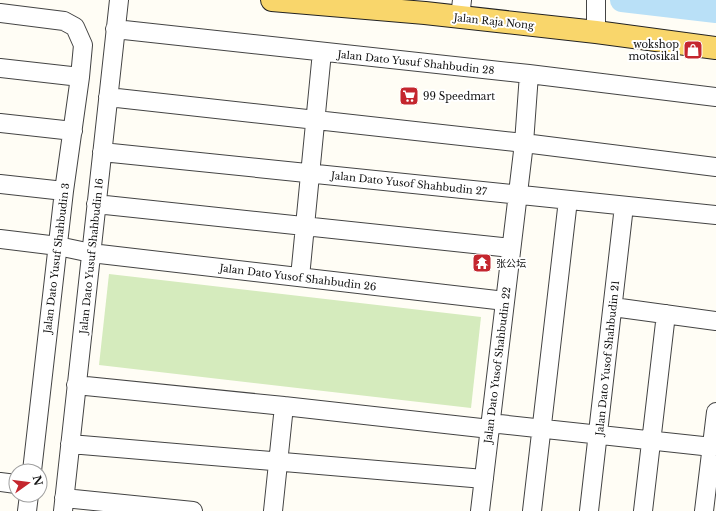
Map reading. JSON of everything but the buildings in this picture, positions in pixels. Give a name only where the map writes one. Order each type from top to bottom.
[{"type":"main road","name":"Jalan Raja Nong","points":[[272,0],[461,9],[596,32],[716,48]]},
{"type":"street","name":"Jalan Dato Yusuf Shahbudin 16","points":[[63,505],[118,0]]},
{"type":"street","points":[[596,2],[596,32]]},
{"type":"street","name":"Jalan Dato Yusuf Shahbudin 3","points":[[0,13],[64,20],[75,27],[83,45],[64,191],[33,463]]},
{"type":"street","name":"Jalan Dato Yusuf Shahbudin 28","points":[[115,29],[529,74],[716,97]]},
{"type":"street","points":[[300,277],[322,52]]},
{"type":"street","points":[[0,68],[80,77]]},
{"type":"street","name":"Jalan Dato Yusof Shahbudin 22","points":[[480,511],[524,143],[529,74]]},
{"type":"street","points":[[108,97],[524,143],[716,167]]},
{"type":"street","points":[[0,123],[73,131]]},
{"type":"street","name":"Jalan Dato Yusof Shahbudin 27","points":[[102,152],[716,215]]},
{"type":"street","points":[[0,184],[64,191]]},
{"type":"street","points":[[532,511],[568,200]]},
{"type":"street","points":[[96,204],[511,248]]},
{"type":"street","name":"Jalan Dato Yusof Shahbudin 21","points":[[589,511],[624,206]]},
{"type":"street","name":"Jalan Dato Yusof Shahbudin 26","points":[[0,239],[58,246],[91,253],[505,301]]},
{"type":"street","points":[[612,307],[716,321]]},
{"type":"street","points":[[643,511],[666,314]]},
{"type":"street","points":[[76,385],[490,426],[542,428],[712,447]]},
{"type":"street","points":[[273,511],[284,406]]},
{"type":"street","points":[[704,511],[716,412]]},
{"type":"street","points":[[70,444],[484,480]]},
{"type":"street","points":[[63,505],[193,511]]},
{"type":"green space","points":[[109,274],[481,317],[471,408],[99,365]]},
{"type":"waterway","points":[[622,0],[716,11]]},
{"type":"place","name":"wokshop motosikal","points":[[693,50]]},
{"type":"place","name":"99 Speedmart","points":[[409,96]]},
{"type":"place","name":"张公坛","points":[[482,263]]}]
